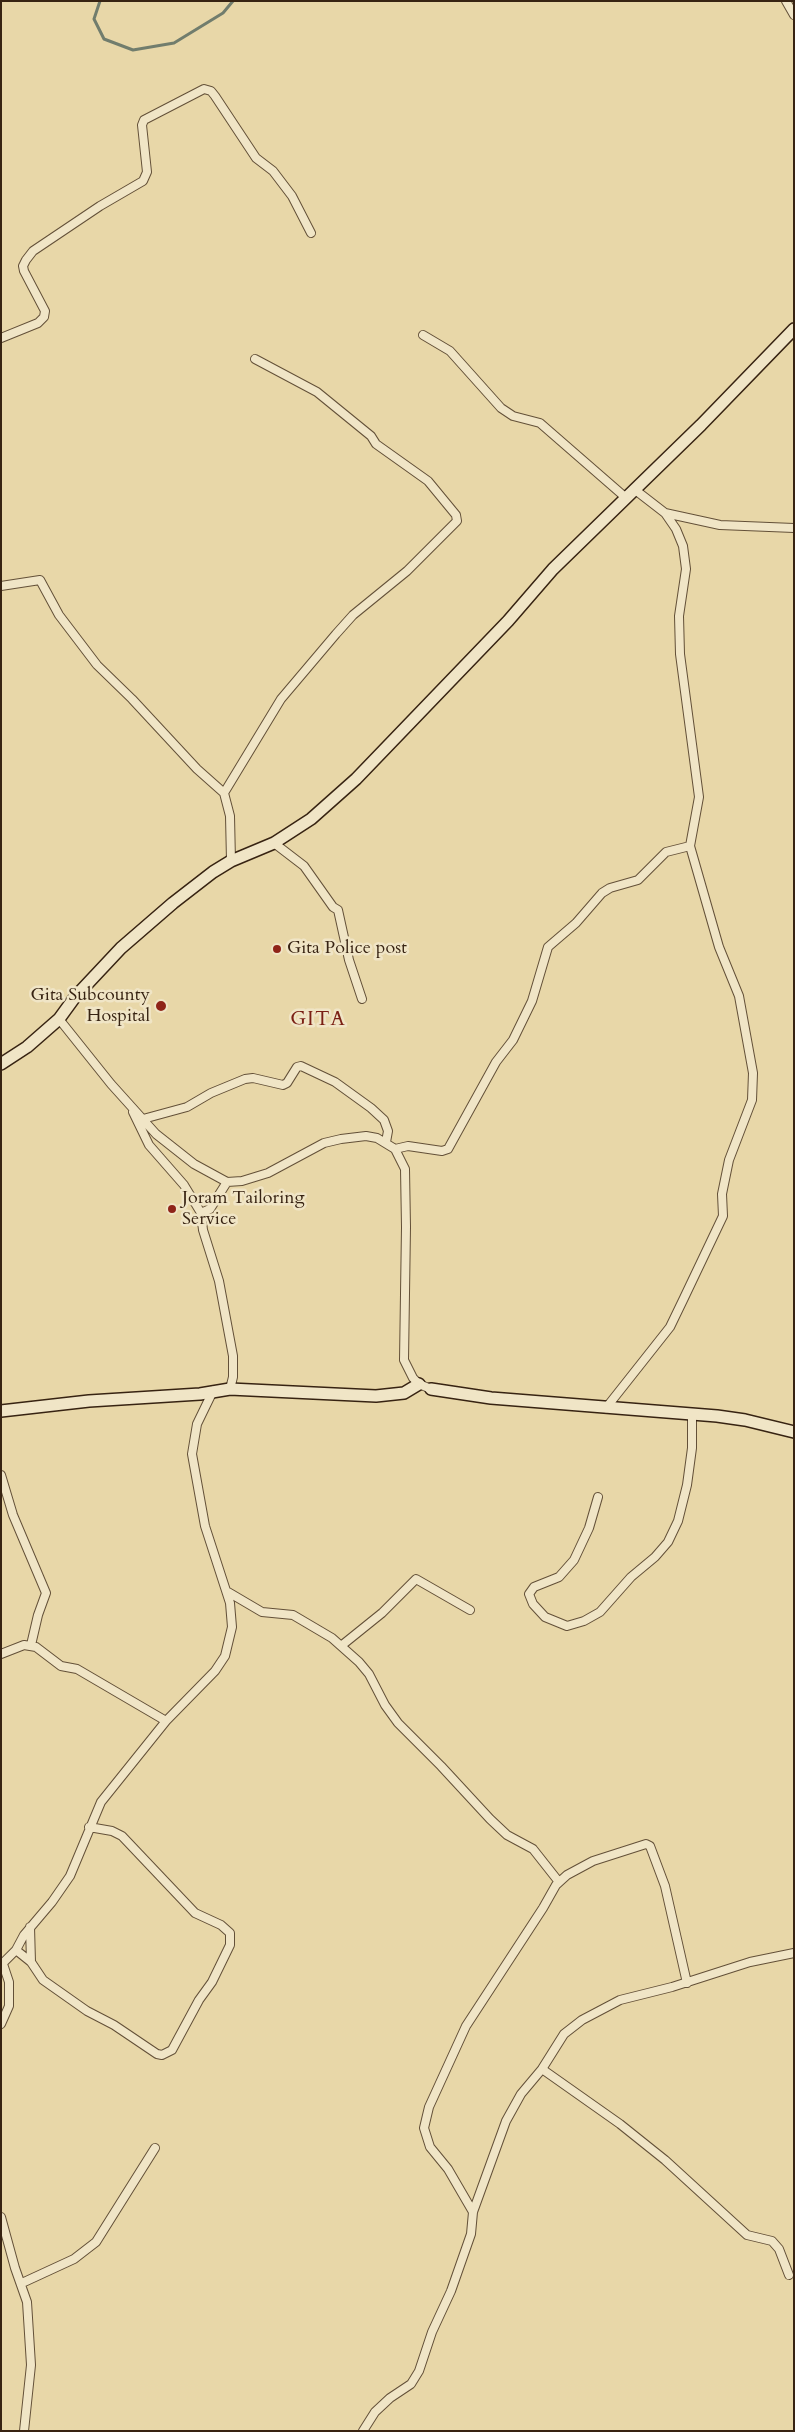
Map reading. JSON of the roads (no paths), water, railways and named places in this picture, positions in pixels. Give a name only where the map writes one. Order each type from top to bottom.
[{"type":"street","points":[[786,1],[794,16]]},
{"type":"street","points":[[1,338],[38,323],[44,317],[45,312],[23,266],[33,251],[146,178],[146,154],[142,125],[144,120],[204,89],[211,90],[256,158],[273,171],[287,190],[311,232]]},
{"type":"street","points":[[1,1064],[27,1047],[59,1019],[75,997],[121,948],[173,903],[230,861],[274,843],[311,819],[356,779],[508,621],[553,569],[701,425],[794,329]]},
{"type":"street","points":[[423,336],[450,351],[500,408],[513,416],[540,423],[625,497]]},
{"type":"street","points":[[224,793],[281,699],[336,634],[353,615],[407,571],[457,521],[452,509],[428,481],[376,444],[371,436],[317,392],[255,359]]},
{"type":"street","points":[[606,1408],[670,1327],[723,1216],[722,1194],[729,1160],[752,1100],[753,1073],[739,996],[719,947],[690,846],[699,797],[680,654],[679,616],[686,569],[683,546],[676,528],[665,513],[634,489]]},
{"type":"street","points":[[665,513],[720,525],[794,528]]},
{"type":"street","points":[[1,586],[40,580],[59,615],[97,665],[132,699],[197,769],[224,793],[230,816],[230,861]]},
{"type":"street","points":[[274,843],[304,866],[333,907],[338,910],[349,960],[362,999]]},
{"type":"street","points":[[395,1149],[408,1146],[442,1151],[448,1149],[496,1062],[513,1040],[532,1001],[548,947],[576,923],[602,893],[610,888],[638,880],[666,852],[690,846]]},
{"type":"street","points":[[59,1019],[130,1105],[174,1150],[212,1175],[227,1182],[242,1181],[268,1172],[324,1143],[366,1136],[386,1142],[395,1149],[405,1169],[404,1360],[408,1372],[419,1384],[431,1389],[491,1398],[745,1420],[794,1432]]},
{"type":"street","points":[[143,1119],[188,1107],[211,1093],[245,1079],[253,1078],[283,1084],[287,1083],[297,1067],[302,1066],[335,1082],[384,1120],[388,1131],[386,1142]]},
{"type":"street","points":[[130,1105],[149,1145],[184,1185],[201,1213],[219,1282],[233,1356],[234,1377],[230,1389]]},
{"type":"street","points":[[201,1213],[210,1209],[227,1182]]},
{"type":"street","points":[[1,1411],[89,1401],[230,1389],[376,1396],[404,1394],[419,1384]]},
{"type":"street","points":[[1,2024],[8,2006],[9,1982],[2,1965],[16,1950],[30,1927],[52,1902],[70,1876],[101,1802],[166,1721],[215,1672],[225,1656],[232,1627],[228,1592],[205,1526],[192,1454],[196,1424],[213,1391]]},
{"type":"street","points":[[598,1497],[588,1528],[574,1560],[559,1577],[534,1587],[530,1592],[534,1604],[545,1617],[567,1626],[584,1622],[600,1612],[632,1577],[655,1558],[668,1542],[678,1521],[687,1484],[692,1448],[692,1415]]},
{"type":"street","points":[[1,1475],[13,1515],[46,1593],[38,1615],[31,1645]]},
{"type":"street","points":[[341,1646],[382,1613],[416,1579],[470,1610]]},
{"type":"street","points":[[228,1592],[262,1612],[293,1615],[324,1633],[341,1646],[369,1674],[385,1705],[398,1723],[507,1835],[533,1849],[559,1882]]},
{"type":"street","points":[[1,1654],[24,1645],[31,1645],[61,1666],[77,1669],[166,1721]]},
{"type":"street","points":[[16,1950],[31,1962],[43,1980],[58,1991],[162,2055],[172,2050],[199,2000],[212,1982],[230,1945],[230,1933],[221,1925],[195,1912],[122,1836],[112,1831],[89,1827]]},
{"type":"street","points":[[473,2212],[448,2169],[430,2147],[424,2128],[429,2108],[466,2026],[559,1882],[594,1861],[646,1844],[650,1846],[664,1886],[687,1983]]},
{"type":"street","points":[[30,1927],[31,1962]]},
{"type":"street","points":[[363,2431],[375,2412],[390,2398],[411,2384],[419,2371],[432,2332],[451,2291],[472,2234],[473,2212],[506,2121],[521,2094],[542,2068],[564,2034],[582,2020],[620,2000],[687,1983],[750,1962],[794,1953]]},
{"type":"street","points":[[542,2068],[658,2154],[747,2234],[772,2241],[779,2249],[789,2275]]},
{"type":"street","points":[[22,2283],[74,2259],[96,2242],[154,2148]]},
{"type":"street","points":[[1,2217],[15,2268],[22,2283],[27,2302],[31,2365],[24,2431]]},
{"type":"waterway","points":[[100,1],[94,19],[104,39],[133,50],[174,43],[223,13],[233,1]]},
{"type":"place","name":"Gita Police post","points":[[277,949]]},
{"type":"place","name":"Gita Subcounty Hospital","points":[[161,1006]]},
{"type":"place","name":"Joram Tailoring Service","points":[[172,1209]]},
{"type":"district","name":"GITA","points":[[318,1020]]}]
